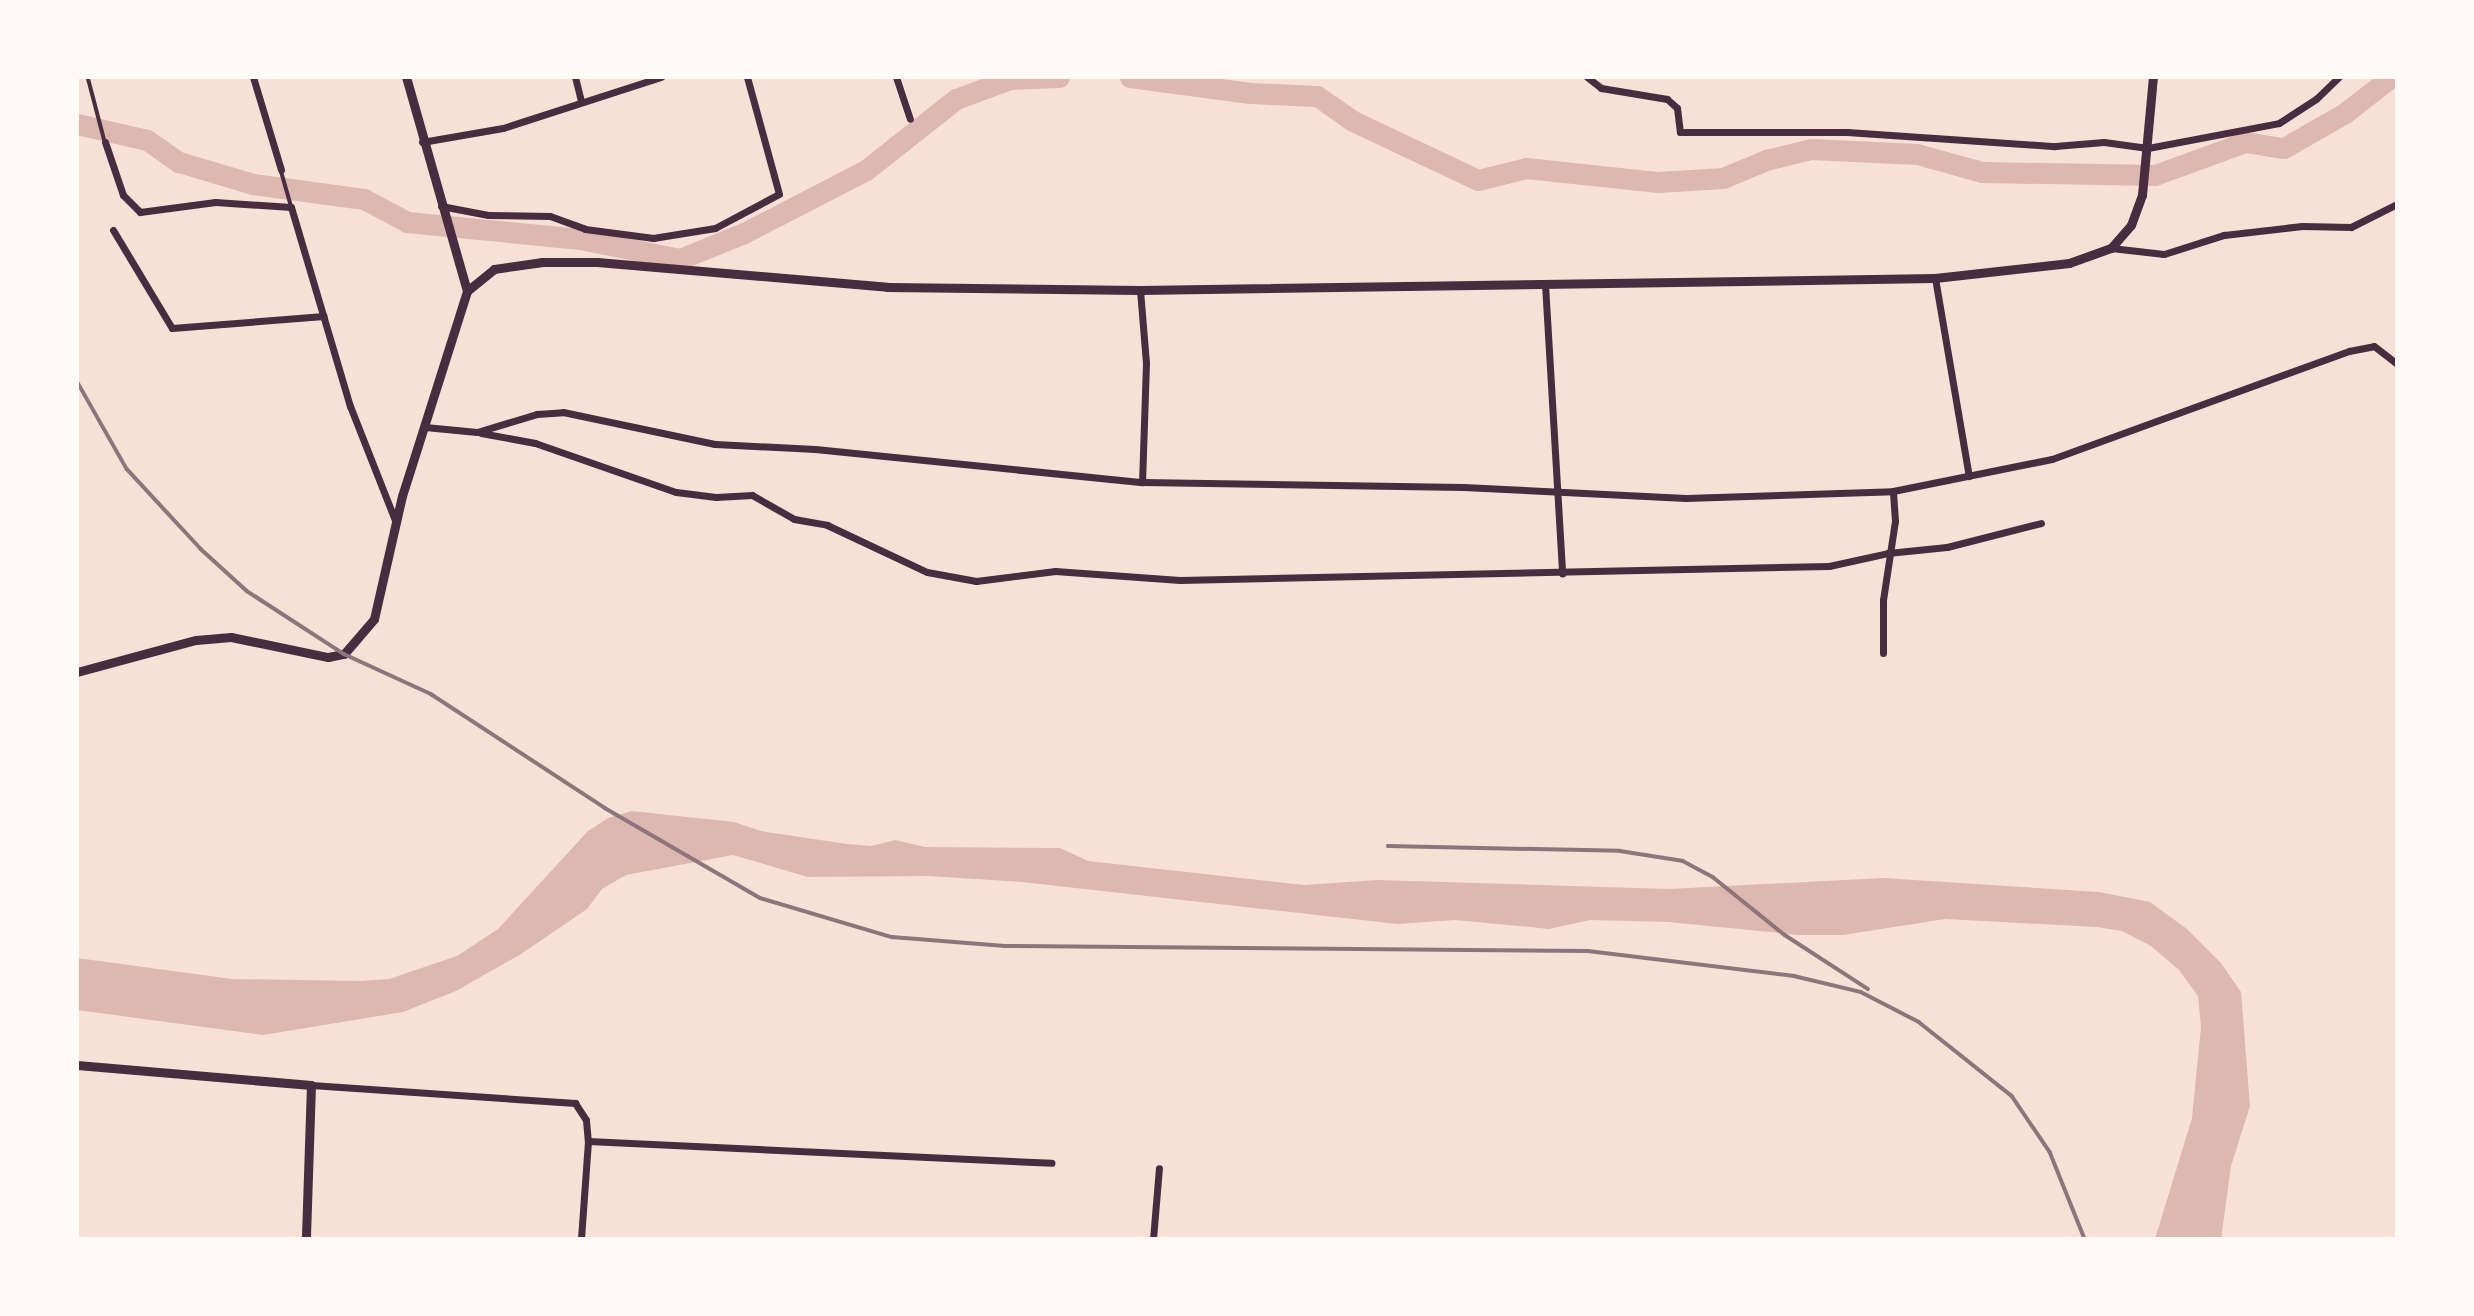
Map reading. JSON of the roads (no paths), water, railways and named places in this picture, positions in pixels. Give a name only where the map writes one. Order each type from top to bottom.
[{"type":"street","points":[[253,77],[282,170]]},
{"type":"street","points":[[406,77],[421,142],[467,291]]},
{"type":"street","points":[[575,77],[582,101]]},
{"type":"street","points":[[421,142],[502,128],[661,77]]},
{"type":"street","points":[[440,206],[488,215],[550,216],[585,229],[653,238],[715,228],[779,194],[747,77]]},
{"type":"street","points":[[896,77],[910,119]]},
{"type":"street","points":[[1587,77],[1601,88],[1667,99],[1677,108],[1680,132],[1847,132],[2056,146],[2104,142],[2148,148],[2279,123],[2316,99],[2339,77]]},
{"type":"street","points":[[2111,248],[2131,225],[2142,195],[2154,77]]},
{"type":"street","points":[[105,142],[122,195],[139,212],[215,202],[292,208],[350,406],[396,523]]},
{"type":"street","points":[[77,672],[196,640],[231,637],[314,656],[344,654],[374,619],[396,523],[467,291],[494,269],[519,262],[568,261],[887,287],[1140,290],[1935,278],[2069,263],[2111,248],[2164,254],[2224,235],[2302,226],[2351,227],[2397,204]]},
{"type":"street","points":[[113,230],[173,328],[324,316]]},
{"type":"street","points":[[1935,278],[1969,476]]},
{"type":"street","points":[[1545,285],[1562,573]]},
{"type":"street","points":[[1140,290],[1146,363],[1142,482]]},
{"type":"street","points":[[477,432],[537,414],[563,412],[715,444],[815,449],[1142,482],[1559,491],[1686,498],[1893,491],[2052,459],[2349,351],[2375,346],[2397,364]]},
{"type":"street","points":[[425,427],[477,432],[535,443],[676,492],[752,495],[794,519],[827,525],[927,572],[966,580],[1055,571],[1180,580],[1829,566],[1888,553],[1947,547],[2041,523]]},
{"type":"street","points":[[1883,653],[1888,553],[1895,521],[1893,491]]},
{"type":"street","points":[[77,1065],[311,1085],[575,1103],[586,1120],[588,1141],[581,1239]]},
{"type":"street","points":[[306,1239],[311,1085]]},
{"type":"street","points":[[588,1141],[1051,1163]]},
{"type":"street","points":[[1153,1239],[1159,1168]]},
{"type":"lane","points":[[88,77],[105,142]]},
{"type":"lane","points":[[282,170],[292,208]]},
{"type":"waterway","points":[[77,124],[147,140],[179,162],[253,184],[364,199],[407,222],[580,239],[680,259],[744,233],[866,170],[956,99],[1010,79],[1059,77]]},
{"type":"waterway","points":[[1130,77],[1250,93],[1317,96],[1353,121],[1478,180],[1526,168],[1658,182],[1723,178],[1766,160],[1811,149],[1917,154],[1982,172],[2155,175],[2245,142],[2284,148],[2345,113],[2391,77]]},
{"type":"railway","points":[[77,381],[127,469],[201,549],[247,591],[344,654],[431,694],[605,808],[760,898],[892,937],[1005,946],[1588,951],[1794,976],[1861,992],[1919,1022],[2012,1096],[2050,1152],[2085,1239]]},
{"type":"railway","points":[[1388,846],[1620,851],[1683,861],[1713,877],[1785,935],[1868,989]]}]
